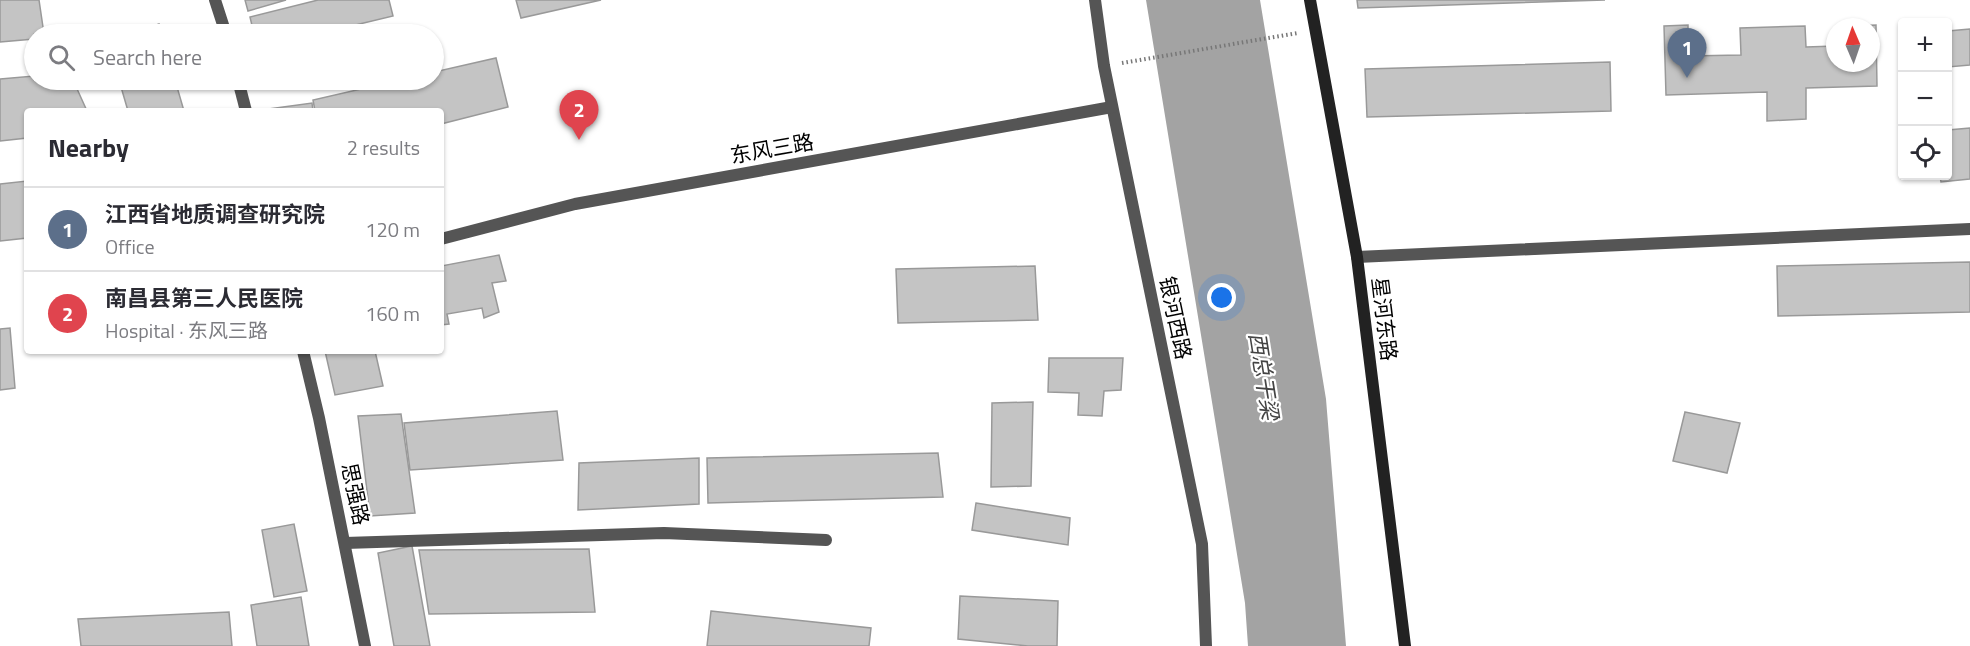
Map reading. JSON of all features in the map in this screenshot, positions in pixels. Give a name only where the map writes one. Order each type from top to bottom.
[{"type":"main road","name":"星河东路","points":[[1310,0],[1356,258],[1405,646]]},
{"type":"street","points":[[215,0],[223,24]]},
{"type":"street","name":"银河西路","points":[[1095,0],[1112,107],[1202,544],[1206,646]]},
{"type":"street","points":[[241,90],[245,108]]},
{"type":"street","name":"东风三路","points":[[444,238],[575,204],[1112,107]]},
{"type":"street","points":[[1356,258],[1970,229]]},
{"type":"street","name":"思强路","points":[[304,354],[320,418],[365,646]]},
{"type":"street","points":[[345,543],[664,533],[826,540]]},
{"type":"path","points":[[1104,66],[1315,30]]},
{"type":"water","name":"西总干梁","points":[[1146,0],[1260,0],[1326,399],[1346,646],[1248,646],[1245,603]]},
{"type":"building","points":[[0,0],[39,0],[43,24],[24,24],[24,40],[0,42]]},
{"type":"building","points":[[245,0],[286,0],[248,11]]},
{"type":"building","points":[[318,0],[389,0],[393,16],[360,24],[252,24],[250,17]]},
{"type":"building","points":[[516,0],[601,0],[521,18]]},
{"type":"building","points":[[1357,0],[1605,0],[1358,8]]},
{"type":"building","points":[[1688,25],[1688,56],[1741,55],[1740,28],[1805,26],[1806,47],[1826,46],[1826,72],[1877,72],[1877,86],[1806,88],[1806,119],[1767,121],[1767,92],[1666,95],[1664,26]]},
{"type":"building","points":[[1970,29],[1970,65],[1952,67],[1952,31]]},
{"type":"building","points":[[496,58],[508,107],[444,123],[444,108],[314,108],[313,100],[356,90],[444,90],[444,70]]},
{"type":"building","points":[[1610,62],[1611,111],[1367,117],[1365,69]]},
{"type":"building","points":[[24,77],[24,90],[78,90],[86,108],[24,108],[24,138],[0,141],[0,79]]},
{"type":"building","points":[[122,90],[178,90],[183,108],[127,108]]},
{"type":"building","points":[[312,103],[313,108],[276,108]]},
{"type":"building","points":[[1970,128],[1970,179],[1941,182],[1941,180],[1952,180],[1952,130]]},
{"type":"building","points":[[24,181],[24,238],[0,241],[0,184]]},
{"type":"building","points":[[499,255],[506,281],[492,283],[499,312],[484,318],[482,308],[447,314],[449,324],[444,325],[444,265]]},
{"type":"building","points":[[1970,262],[1970,312],[1778,316],[1777,266]]},
{"type":"building","points":[[1035,266],[1038,320],[898,323],[896,269]]},
{"type":"building","points":[[10,328],[15,388],[0,390],[0,329]]},
{"type":"building","points":[[326,354],[376,354],[383,386],[335,395]]},
{"type":"building","points":[[1049,358],[1123,358],[1121,390],[1104,391],[1102,416],[1078,415],[1079,393],[1048,392]]},
{"type":"building","points":[[1033,402],[1031,486],[991,487],[992,403]]},
{"type":"building","points":[[557,411],[563,460],[410,470],[404,423]]},
{"type":"building","points":[[1685,412],[1740,423],[1727,473],[1673,461]]},
{"type":"building","points":[[401,414],[415,513],[370,516],[358,416]]},
{"type":"building","points":[[938,453],[943,497],[708,503],[707,458]]},
{"type":"building","points":[[699,458],[699,504],[578,510],[579,463]]},
{"type":"building","points":[[976,503],[1070,518],[1068,545],[972,530]]},
{"type":"building","points":[[294,524],[307,591],[274,597],[262,530]]},
{"type":"building","points":[[412,546],[430,646],[394,646],[378,553]]},
{"type":"building","points":[[589,549],[595,612],[429,614],[419,550]]},
{"type":"building","points":[[960,596],[1058,601],[1057,646],[1028,646],[958,639]]},
{"type":"building","points":[[301,597],[309,646],[257,646],[251,605]]},
{"type":"building","points":[[711,611],[871,628],[869,646],[707,646]]},
{"type":"building","points":[[229,612],[232,646],[81,646],[78,619]]},
{"type":"place","name":"江西省地质调查研究院","points":[[1687,78]]},
{"type":"place","name":"南昌县第三人民医院","points":[[579,140]]}]
